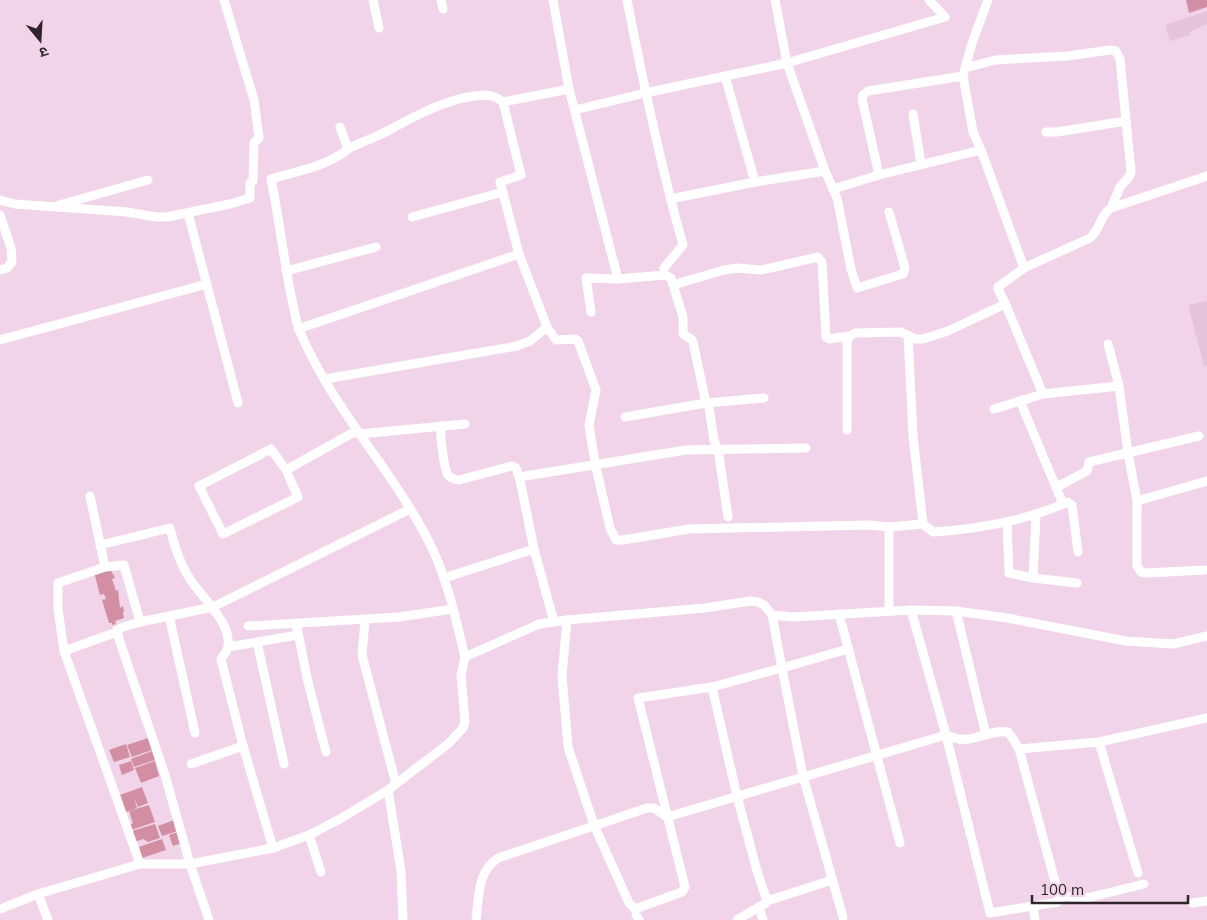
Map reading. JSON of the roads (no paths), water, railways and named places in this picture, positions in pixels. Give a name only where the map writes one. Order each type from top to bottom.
[{"type":"street","points":[[0,200],[15,204],[127,212],[156,217],[188,213],[250,198],[250,183],[253,181],[254,142],[259,138],[254,100],[224,0]]},
{"type":"street","points":[[373,0],[379,28]]},
{"type":"street","points":[[553,0],[569,90],[618,278]]},
{"type":"street","points":[[627,0],[645,93],[683,245],[664,268]]},
{"type":"street","points":[[775,0],[787,63],[825,171],[837,198],[851,269],[857,288],[903,274],[905,268],[889,212]]},
{"type":"street","points":[[575,110],[787,63],[945,17],[930,0]]},
{"type":"street","points":[[988,0],[978,24],[964,72],[973,132],[1024,268]]},
{"type":"street","points":[[879,175],[862,99],[863,95],[868,91],[964,72],[995,60],[1068,56],[1110,50],[1116,51],[1120,60],[1131,172],[1120,187],[1111,208]]},
{"type":"street","points":[[725,76],[755,182]]},
{"type":"street","points":[[503,102],[569,90]]},
{"type":"street","points":[[0,909],[38,894],[140,864],[190,864],[273,848],[309,834],[340,820],[392,787],[448,744],[463,728],[465,721],[461,676],[464,657],[444,578],[432,548],[410,509],[358,433],[310,354],[298,329],[286,271],[271,179],[326,164],[348,149],[390,130],[418,113],[462,99],[486,95],[496,97],[503,102],[521,175],[500,182],[520,254],[547,327],[556,340],[575,339],[578,341],[596,390],[589,424],[610,528],[616,540],[689,529],[722,527],[870,525],[889,527],[923,524],[933,532],[1007,523],[1036,515],[1068,502],[1072,505],[1078,552]]},
{"type":"street","points":[[913,114],[921,164]]},
{"type":"street","points":[[1046,132],[1126,121]]},
{"type":"street","points":[[340,127],[348,149]]},
{"type":"street","points":[[833,189],[879,175],[981,150]]},
{"type":"street","points":[[670,199],[755,182],[825,171]]},
{"type":"street","points":[[1042,394],[998,287],[1024,268],[1095,235],[1104,214],[1111,208],[1207,176]]},
{"type":"street","points":[[52,206],[148,180]]},
{"type":"street","points":[[412,217],[503,192]]},
{"type":"street","points":[[188,213],[238,403]]},
{"type":"street","points":[[0,215],[11,248],[12,262],[7,268],[0,270]]},
{"type":"street","points":[[286,271],[376,248]]},
{"type":"street","points":[[298,329],[520,254]]},
{"type":"street","points":[[673,285],[724,270],[767,269],[818,257],[822,262],[826,337],[829,339],[855,334],[901,332],[920,339],[939,334],[998,308],[1005,302]]},
{"type":"street","points":[[592,312],[586,278],[665,275],[671,278],[683,317],[684,336],[691,338],[694,342],[706,403],[709,407],[714,441],[718,449],[728,517]]},
{"type":"street","points":[[0,340],[207,284]]},
{"type":"street","points":[[325,379],[517,346],[530,341],[547,327]]},
{"type":"street","points":[[846,430],[847,342],[850,336]]},
{"type":"street","points":[[908,336],[912,436],[923,524]]},
{"type":"street","points":[[1108,344],[1119,386],[1137,501],[1137,566],[1141,572],[1205,570]]},
{"type":"street","points":[[994,409],[1042,394],[1119,386]]},
{"type":"street","points":[[625,417],[706,403],[764,398]]},
{"type":"street","points":[[1020,401],[1063,504]]},
{"type":"street","points":[[286,470],[358,433],[465,424]]},
{"type":"street","points":[[440,426],[446,468],[448,475],[452,479],[459,480],[512,466],[516,468],[534,549],[554,622]]},
{"type":"street","points":[[1057,487],[1087,471],[1089,462],[1199,436]]},
{"type":"street","points":[[519,477],[686,450],[806,448]]},
{"type":"street","points":[[271,449],[286,470],[298,497],[222,534],[199,486],[271,449]]},
{"type":"street","points":[[1137,501],[1207,481]]},
{"type":"street","points":[[90,496],[105,567]]},
{"type":"street","points":[[64,651],[117,632],[122,627],[213,607],[410,509]]},
{"type":"street","points":[[1033,578],[1036,515]]},
{"type":"street","points":[[1007,523],[1009,572],[1033,578],[1078,584]]},
{"type":"street","points":[[889,527],[889,611]]},
{"type":"street","points":[[100,545],[170,528],[176,551],[188,577],[213,607],[228,638],[228,647],[221,659],[243,746],[273,848]]},
{"type":"street","points":[[444,578],[534,549]]},
{"type":"street","points":[[140,622],[124,565],[105,567],[58,583],[58,609],[64,651],[140,864]]},
{"type":"street","points":[[464,657],[539,624],[750,602],[758,602],[764,605],[772,615],[803,776],[843,917]]},
{"type":"street","points":[[248,626],[365,620],[453,609]]},
{"type":"street","points":[[667,817],[946,735],[958,739],[969,739],[999,730],[1008,732],[1014,738],[1019,749],[1060,896],[1058,902],[990,913],[946,735],[911,610]]},
{"type":"street","points":[[772,615],[793,617],[911,610],[956,611],[1008,618],[1126,641],[1173,644],[1207,636]]},
{"type":"street","points":[[956,611],[986,735]]},
{"type":"street","points":[[839,614],[900,843]]},
{"type":"street","points":[[169,616],[195,733]]},
{"type":"street","points":[[365,620],[362,655],[392,787],[401,871],[403,920]]},
{"type":"street","points":[[567,620],[562,676],[568,747],[594,825],[629,903],[635,909],[684,890],[638,698],[712,687],[848,650]]},
{"type":"street","points":[[296,623],[308,682],[326,752]]},
{"type":"street","points":[[117,632],[165,775],[190,864],[209,920]]},
{"type":"street","points":[[228,647],[298,635]]},
{"type":"street","points":[[258,642],[284,764]]},
{"type":"street","points":[[712,687],[737,796],[757,871],[767,900]]},
{"type":"street","points":[[1019,749],[1099,742],[1207,718]]},
{"type":"street","points":[[1099,742],[1138,873]]},
{"type":"street","points":[[191,764],[243,746]]},
{"type":"street","points":[[476,920],[483,874],[489,864],[504,855],[647,808],[654,808],[667,817]]},
{"type":"street","points":[[309,834],[321,872]]},
{"type":"street","points":[[737,920],[766,903],[767,900],[832,880]]},
{"type":"street","points":[[1060,896],[1087,898],[1144,884]]},
{"type":"street","points":[[38,894],[48,920]]},
{"type":"street","points":[[1192,903],[1207,901]]},
{"type":"street","points":[[1033,906],[1035,920]]},
{"type":"street","points":[[759,907],[763,920]]}]
